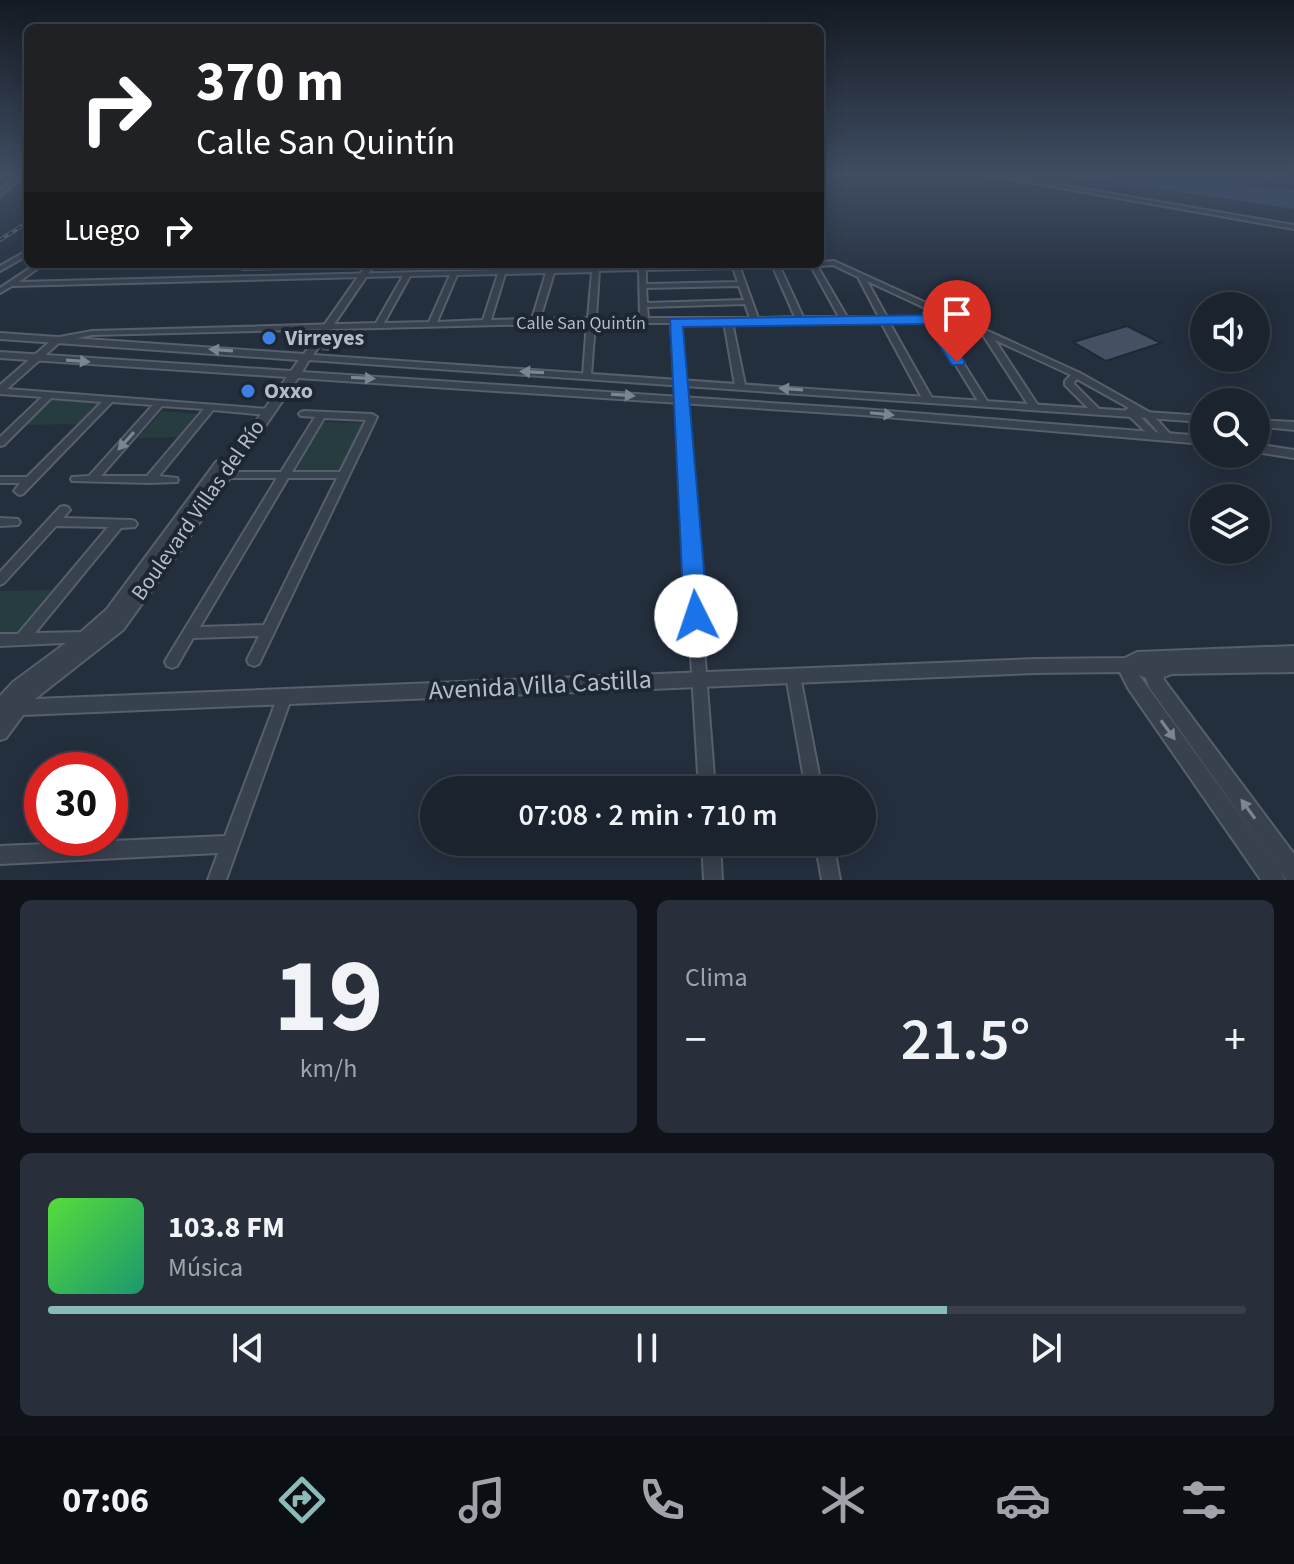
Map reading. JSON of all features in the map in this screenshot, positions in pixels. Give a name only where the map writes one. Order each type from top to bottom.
[{"type":"street","points":[[1224,215],[1294,227]]},
{"type":"street","points":[[0,269],[24,254]]},
{"type":"street","points":[[824,264],[834,263],[1074,377],[1148,415],[1167,436]]},
{"type":"street","points":[[0,291],[35,268]]},
{"type":"street","points":[[234,278],[243,268]]},
{"type":"street","points":[[11,284],[234,278],[362,268],[408,273],[455,272],[468,268],[536,268]]},
{"type":"street","name":"Boulevard Villas del Río","points":[[4,708],[117,625],[362,268]]},
{"type":"street","points":[[535,322],[552,268]]},
{"type":"street","points":[[587,375],[596,268]]},
{"type":"street","points":[[642,268],[644,323]]},
{"type":"street","points":[[736,268],[755,321]]},
{"type":"street","points":[[777,268],[801,321]]},
{"type":"street","points":[[814,268],[845,320]]},
{"type":"street","points":[[486,323],[503,270]]},
{"type":"street","points":[[432,324],[455,272]]},
{"type":"street","points":[[379,325],[408,273]]},
{"type":"street","points":[[860,275],[928,400]]},
{"type":"street","points":[[643,286],[742,284]]},
{"type":"street","points":[[643,305],[749,302]]},
{"type":"street","points":[[921,304],[984,404]]},
{"type":"street","name":"Calle San Quintín","points":[[57,340],[92,333],[379,325],[931,319]]},
{"type":"street","points":[[675,322],[706,776]]},
{"type":"street","points":[[728,322],[740,385]]},
{"type":"street","points":[[984,333],[1034,407]]},
{"type":"street","points":[[0,336],[1190,418]]},
{"type":"street","points":[[0,391],[57,340]]},
{"type":"street","points":[[0,355],[680,399],[1190,438]]},
{"type":"street","points":[[1074,377],[1070,385],[1096,411]]},
{"type":"street","points":[[1074,377],[1134,415],[1153,434]]},
{"type":"street","points":[[0,391],[262,413]]},
{"type":"street","points":[[0,443],[50,394]]},
{"type":"street","points":[[19,491],[110,399]]},
{"type":"street","points":[[92,479],[160,403]]},
{"type":"street","points":[[150,480],[210,409]]},
{"type":"street","points":[[254,660],[372,417],[304,414]]},
{"type":"street","points":[[172,662],[321,415]]},
{"type":"street","points":[[1270,424],[1294,426]]},
{"type":"street","points":[[1270,450],[1294,454]]},
{"type":"street","points":[[219,475],[345,475]]},
{"type":"street","name":"Boulevard Villas del Río","points":[[0,732],[4,708],[30,678],[88,636],[113,613],[219,475]]},
{"type":"street","points":[[76,479],[173,480]]},
{"type":"street","points":[[0,480],[30,480]]},
{"type":"street","points":[[0,580],[64,510]]},
{"type":"street","points":[[0,522],[14,522]]},
{"type":"street","points":[[22,639],[124,523],[54,522]]},
{"type":"street","points":[[190,633],[268,630]]},
{"type":"street","points":[[0,640],[104,636]]},
{"type":"street","name":"Avenida Villa Castilla","points":[[1128,665],[1137,659],[1294,653]]},
{"type":"street","points":[[1128,665],[1134,683],[1274,880]]},
{"type":"street","name":"Avenida Villa Castilla","points":[[4,708],[700,678],[1128,665],[1155,673],[1172,667],[1294,665]]},
{"type":"street","points":[[1155,673],[1155,682],[1294,872]]},
{"type":"street","points":[[793,676],[811,776]]},
{"type":"street","points":[[217,880],[285,696]]},
{"type":"street","points":[[0,855],[231,844]]},
{"type":"street","points":[[712,856],[713,880]]},
{"type":"street","points":[[827,856],[831,880]]},
{"type":"green space","points":[[50,400],[100,403],[79,424],[25,425]]},
{"type":"green space","points":[[162,411],[201,414],[182,437],[138,438]]},
{"type":"green space","points":[[322,422],[364,423],[339,472],[295,473]]},
{"type":"green space","points":[[53,590],[14,638],[0,639],[0,591]]},
{"type":"building","points":[[1127,326],[1161,343],[1106,361],[1073,342]]},
{"type":"building","points":[[332,332],[351,332],[338,353],[319,351]]},
{"type":"railway","points":[[0,240],[24,225]]},
{"type":"place","name":"Virreyes","points":[[269,338]]},
{"type":"place","name":"Oxxo","points":[[248,391]]},
{"type":"route","points":[[696,616],[675,322],[931,319],[957,362]]}]
